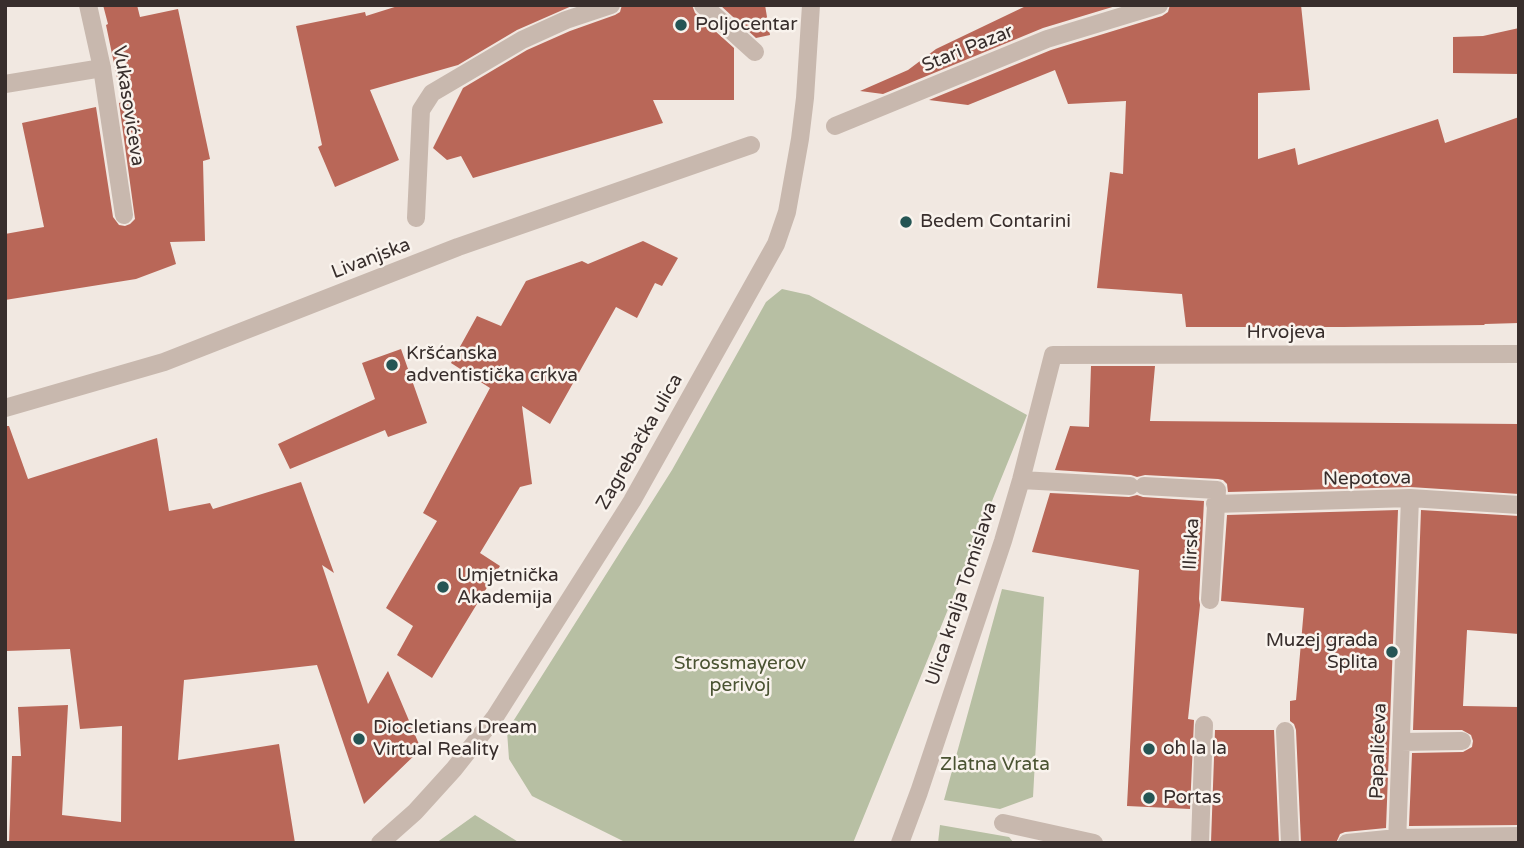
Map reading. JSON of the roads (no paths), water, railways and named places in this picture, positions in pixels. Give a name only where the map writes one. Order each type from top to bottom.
[{"type":"street","name":"Vukasovićeva","points":[[88,5],[102,68],[124,215]]},
{"type":"street","points":[[416,218],[421,110],[432,93],[522,40],[566,20],[611,5]]},
{"type":"street","points":[[703,5],[755,52]]},
{"type":"street","name":"Zagrebačka ulica","points":[[380,843],[415,812],[454,769],[495,717],[632,501],[776,244],[787,212],[800,139],[811,5]]},
{"type":"street","name":"Stari Pazar","points":[[835,126],[1047,39],[1159,5]]},
{"type":"street","points":[[5,84],[102,68]]},
{"type":"street","name":"Livanjska","points":[[5,408],[164,362],[458,247],[751,145]]},
{"type":"street","name":"Hrvojeva","points":[[1053,355],[1519,354]]},
{"type":"street","name":"Ulica kralja Tomislava","points":[[900,843],[1021,480],[1053,355]]},
{"type":"street","name":"Nepotova","points":[[1021,480],[1137,486],[1216,497],[1410,498],[1519,505]]},
{"type":"street","name":"Ilirska","points":[[1210,600],[1216,497]]},
{"type":"street","name":"Papalićeva","points":[[1397,841],[1410,498]]},
{"type":"street","points":[[1200,843],[1204,725]]},
{"type":"street","points":[[1285,731],[1290,843]]},
{"type":"street","points":[[1401,742],[1462,741]]},
{"type":"street","points":[[1003,823],[1040,837],[1094,843]]},
{"type":"street","points":[[1347,843],[1519,835]]},
{"type":"place","name":"Poljocentar","points":[[681,25]]},
{"type":"place","name":"Bedem Contarini","points":[[906,222]]},
{"type":"place","name":"Kršćanska adventistička crkva","points":[[392,365]]},
{"type":"place","name":"Umjetnička Akademija","points":[[443,587]]},
{"type":"place","name":"Muzej grada Splita","points":[[1392,652]]},
{"type":"place","name":"Diocletians Dream Virtual Reality","points":[[359,739]]},
{"type":"place","name":"oh la la","points":[[1149,749]]},
{"type":"place","name":"Portas","points":[[1149,798]]},
{"type":"park label","name":"Strossmayerov perivoj","points":[[740,675]]},
{"type":"park label","name":"Zlatna Vrata","points":[[995,765]]}]
